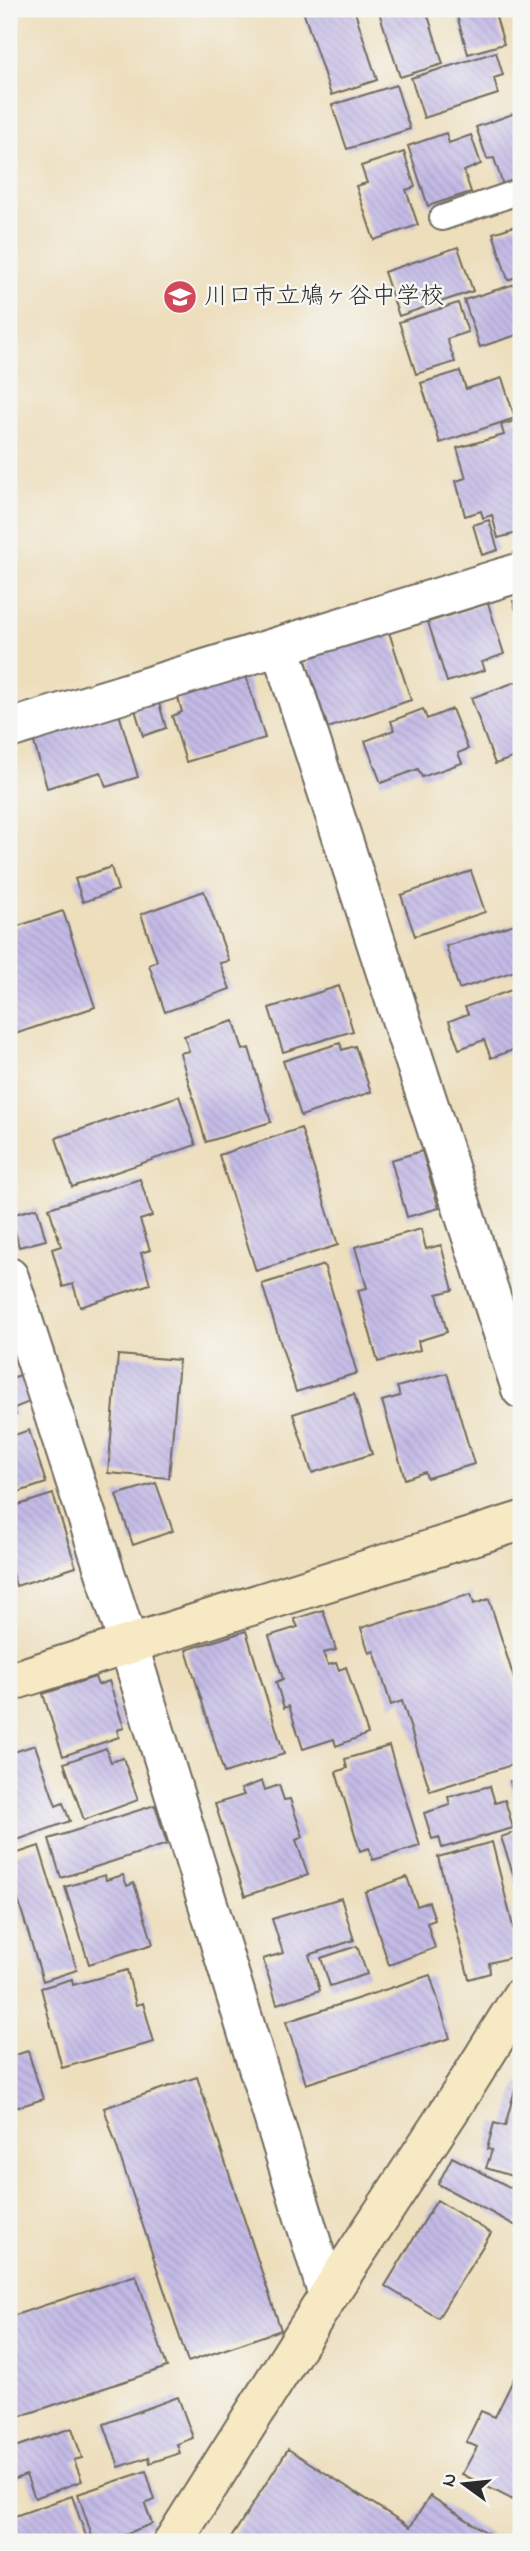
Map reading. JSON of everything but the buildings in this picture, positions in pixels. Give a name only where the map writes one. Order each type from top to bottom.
[{"type":"street","points":[[9,729],[521,572]]},
{"type":"street","points":[[280,646],[521,1389]]},
{"type":"street","points":[[9,1277],[128,1643],[328,2296]]},
{"type":"street","points":[[9,1682],[521,1521]]},
{"type":"street","points":[[173,2542],[521,1997]]},
{"type":"lane","points":[[442,218],[521,191]]},
{"type":"place","name":"川口市立鳩ヶ谷中学校","points":[[180,297]]}]
